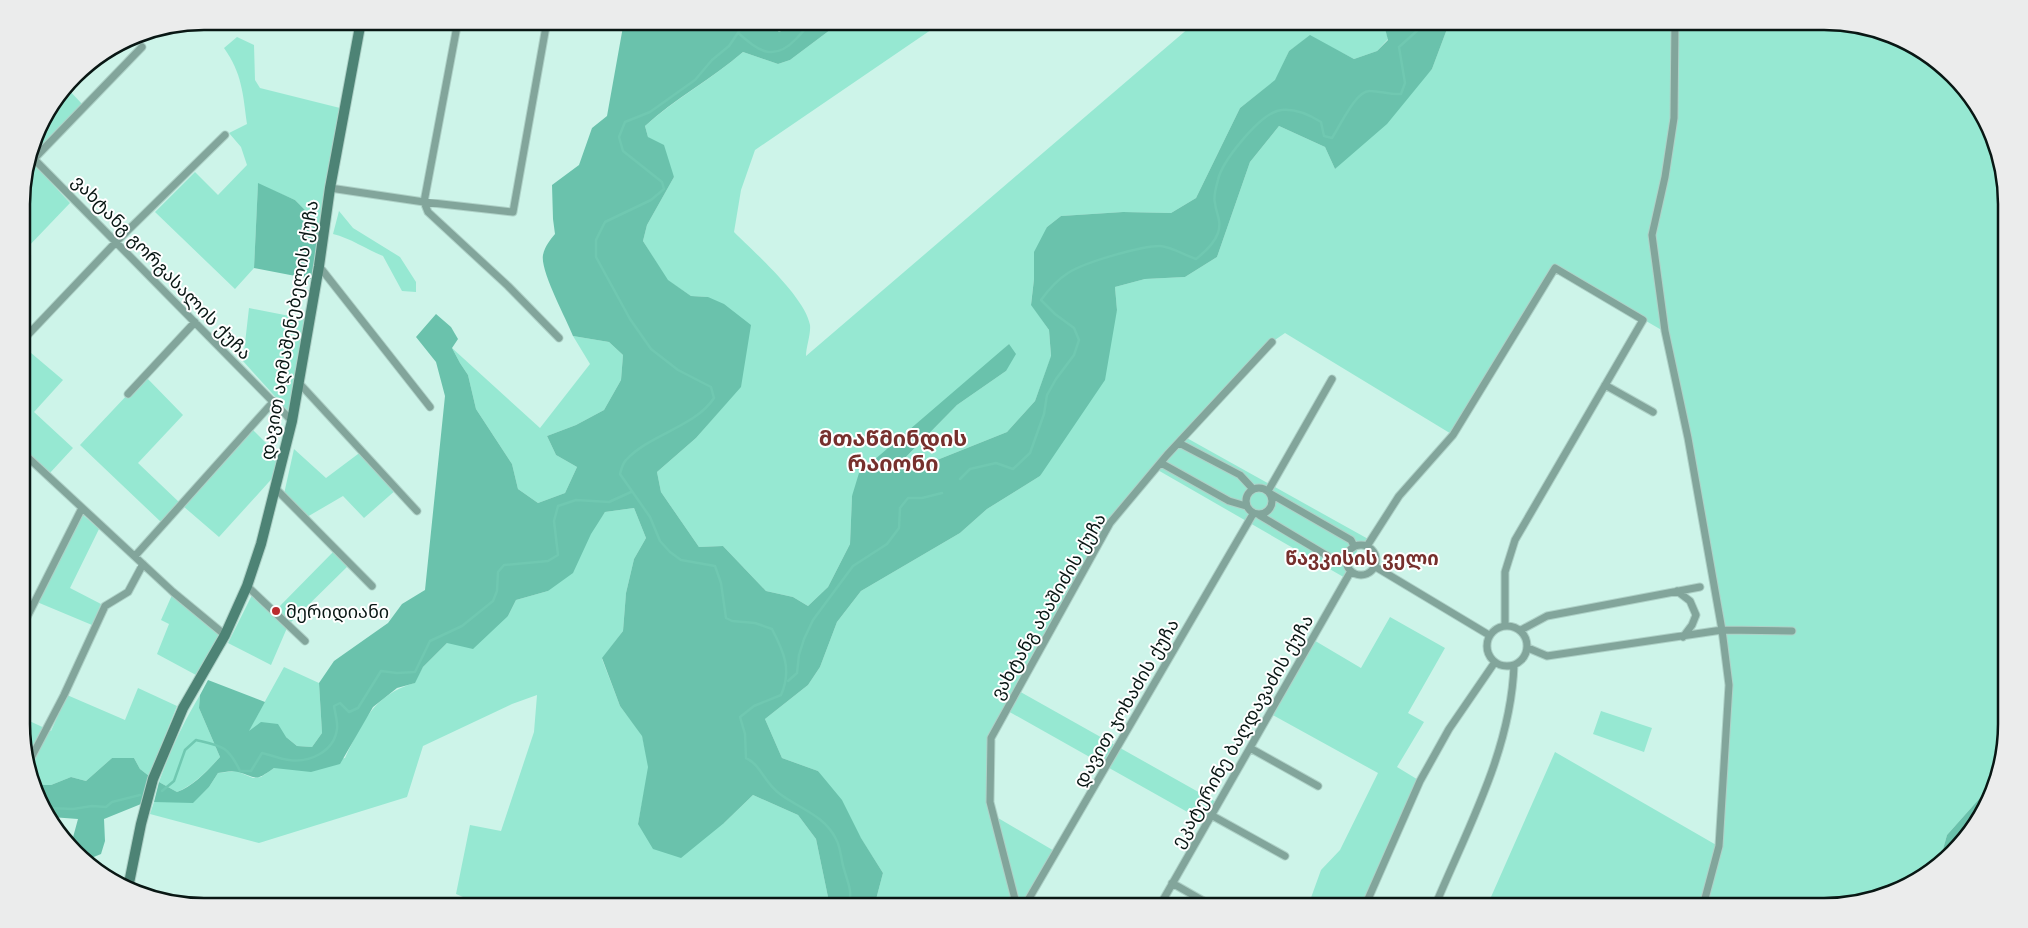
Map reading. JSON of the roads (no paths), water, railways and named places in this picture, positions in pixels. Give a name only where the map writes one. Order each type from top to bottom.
[{"type":"street","name":"დავით აღმაშენებელის ქუჩა","points":[[129,881],[140,824],[153,779],[183,708],[225,635],[246,586],[261,544],[276,489],[299,384],[330,188],[359,30]]},
{"type":"street","points":[[456,30],[424,202],[428,212],[508,286],[560,338]]},
{"type":"street","points":[[330,188],[424,202],[513,212],[545,30]]},
{"type":"street","points":[[1675,30],[1674,118],[1665,177],[1652,235],[1665,331],[1688,438],[1722,630],[1729,685],[1718,846],[1705,898]]},
{"type":"street","points":[[38,153],[142,47]]},
{"type":"street","points":[[30,333],[116,242],[226,135]]},
{"type":"street","name":"ვახტანგ გორგასალის ქუჩა","points":[[35,162],[274,401],[292,422]]},
{"type":"street","points":[[319,266],[430,408]]},
{"type":"street","points":[[1367,546],[1399,496],[1453,435],[1555,268],[1643,320],[1515,540],[1505,572],[1505,625]]},
{"type":"street","points":[[128,394],[195,322]]},
{"type":"street","name":"ვახტანგ აბაშიძის ქუჩა","points":[[1015,898],[990,802],[991,738],[1110,523],[1161,463],[1272,342]]},
{"type":"street","points":[[1256,514],[1268,512],[1271,507],[1269,493],[1332,379]]},
{"type":"street","points":[[299,384],[418,511]]},
{"type":"street","points":[[1605,385],[1653,412]]},
{"type":"street","points":[[135,556],[274,401]]},
{"type":"street","points":[[1180,442],[1240,475],[1253,488],[1261,488],[1351,540],[1354,546]]},
{"type":"street","points":[[30,459],[143,564],[225,635]]},
{"type":"street","points":[[1161,463],[1229,501],[1246,506],[1256,514],[1336,561],[1345,560]]},
{"type":"street","points":[[1246,506],[1247,495],[1253,488]]},
{"type":"street","points":[[276,489],[372,586]]},
{"type":"street","points":[[30,611],[82,508]]},
{"type":"street","name":"დავით ჯოხაძის ქუჩა","points":[[1029,898],[1256,514]]},
{"type":"street","points":[[1354,546],[1367,546],[1376,558],[1374,566],[1366,574],[1360,575],[1351,572],[1345,560],[1348,551],[1354,546]]},
{"type":"street","points":[[33,755],[64,695],[105,606],[128,592],[143,564]]},
{"type":"street","points":[[1374,566],[1489,636]]},
{"type":"street","name":"ეკატერინე ბაღდავაძის ქუჩა","points":[[1164,898],[1351,572]]},
{"type":"street","points":[[246,586],[305,641]]},
{"type":"street","points":[[1521,630],[1547,616],[1700,587]]},
{"type":"street","points":[[1677,591],[1690,601],[1696,615],[1692,625],[1683,637]]},
{"type":"street","points":[[1505,625],[1514,626],[1521,630],[1527,641],[1528,648],[1521,661],[1514,665],[1501,665],[1495,662],[1487,650],[1489,636],[1499,627],[1505,625]]},
{"type":"street","points":[[1528,648],[1547,656],[1722,630],[1792,630]]},
{"type":"street","points":[[1369,898],[1420,781],[1449,729],[1495,662]]},
{"type":"street","points":[[1438,898],[1486,787],[1508,720],[1513,688],[1514,665]]},
{"type":"street","points":[[1250,748],[1318,786]]},
{"type":"street","points":[[1211,815],[1285,856]]},
{"type":"street","points":[[1172,883],[1199,898]]},
{"type":"waterway","points":[[740,30],[729,46],[712,60],[695,80],[650,112],[625,122],[619,137],[623,151],[662,182],[664,189],[651,200],[605,222],[596,240],[596,257],[630,319],[651,349],[678,370],[711,387],[714,398],[696,416],[636,451],[625,461],[620,474],[650,517],[660,541],[670,552],[681,560],[715,566],[721,583],[726,618],[732,621],[755,623],[772,629],[783,653],[786,677],[781,695],[754,706],[740,717],[745,734],[746,758],[756,765],[775,790],[818,818],[831,831],[839,846],[850,888],[850,898]]},
{"type":"waterway","points":[[738,33],[759,49],[773,52],[780,51],[788,46],[804,30]]},
{"type":"waterway","points":[[960,479],[970,469],[996,463],[1013,469],[1030,453],[1044,414],[1047,395],[1074,355],[1079,340],[1074,328],[1055,314],[1041,300],[1053,285],[1068,273],[1087,264],[1113,255],[1140,249],[1164,246],[1196,259],[1209,248],[1218,233],[1219,221],[1214,198],[1221,172],[1233,151],[1251,130],[1269,115],[1277,111],[1288,110],[1305,114],[1321,122],[1324,136],[1332,138],[1354,102],[1365,92],[1401,94],[1405,83],[1399,47],[1418,30]]},
{"type":"waterway","points":[[162,791],[174,781],[185,750],[196,740],[223,748],[232,756],[240,771],[251,771],[262,753],[286,759],[305,760],[326,750],[335,737],[337,720],[334,706],[340,703],[349,712],[358,708],[381,671],[397,673],[415,672],[430,641],[462,626],[493,601],[497,591],[498,572],[504,565],[548,561],[558,555],[554,521],[558,506],[576,500],[609,502],[631,492]]},
{"type":"waterway","points":[[788,681],[797,673],[799,655],[813,620],[853,566],[887,544],[899,528],[900,508],[908,498],[922,498],[942,493]]},
{"type":"waterway","points":[[52,808],[106,807],[112,802],[140,795]]},
{"type":"place","name":"მერიდიანი","points":[[276,611]]},
{"type":"district","name":"მთაწმინდის რაიონი","points":[[893,450]]},
{"type":"district","name":"წავკისის ველი","points":[[1362,558]]}]
